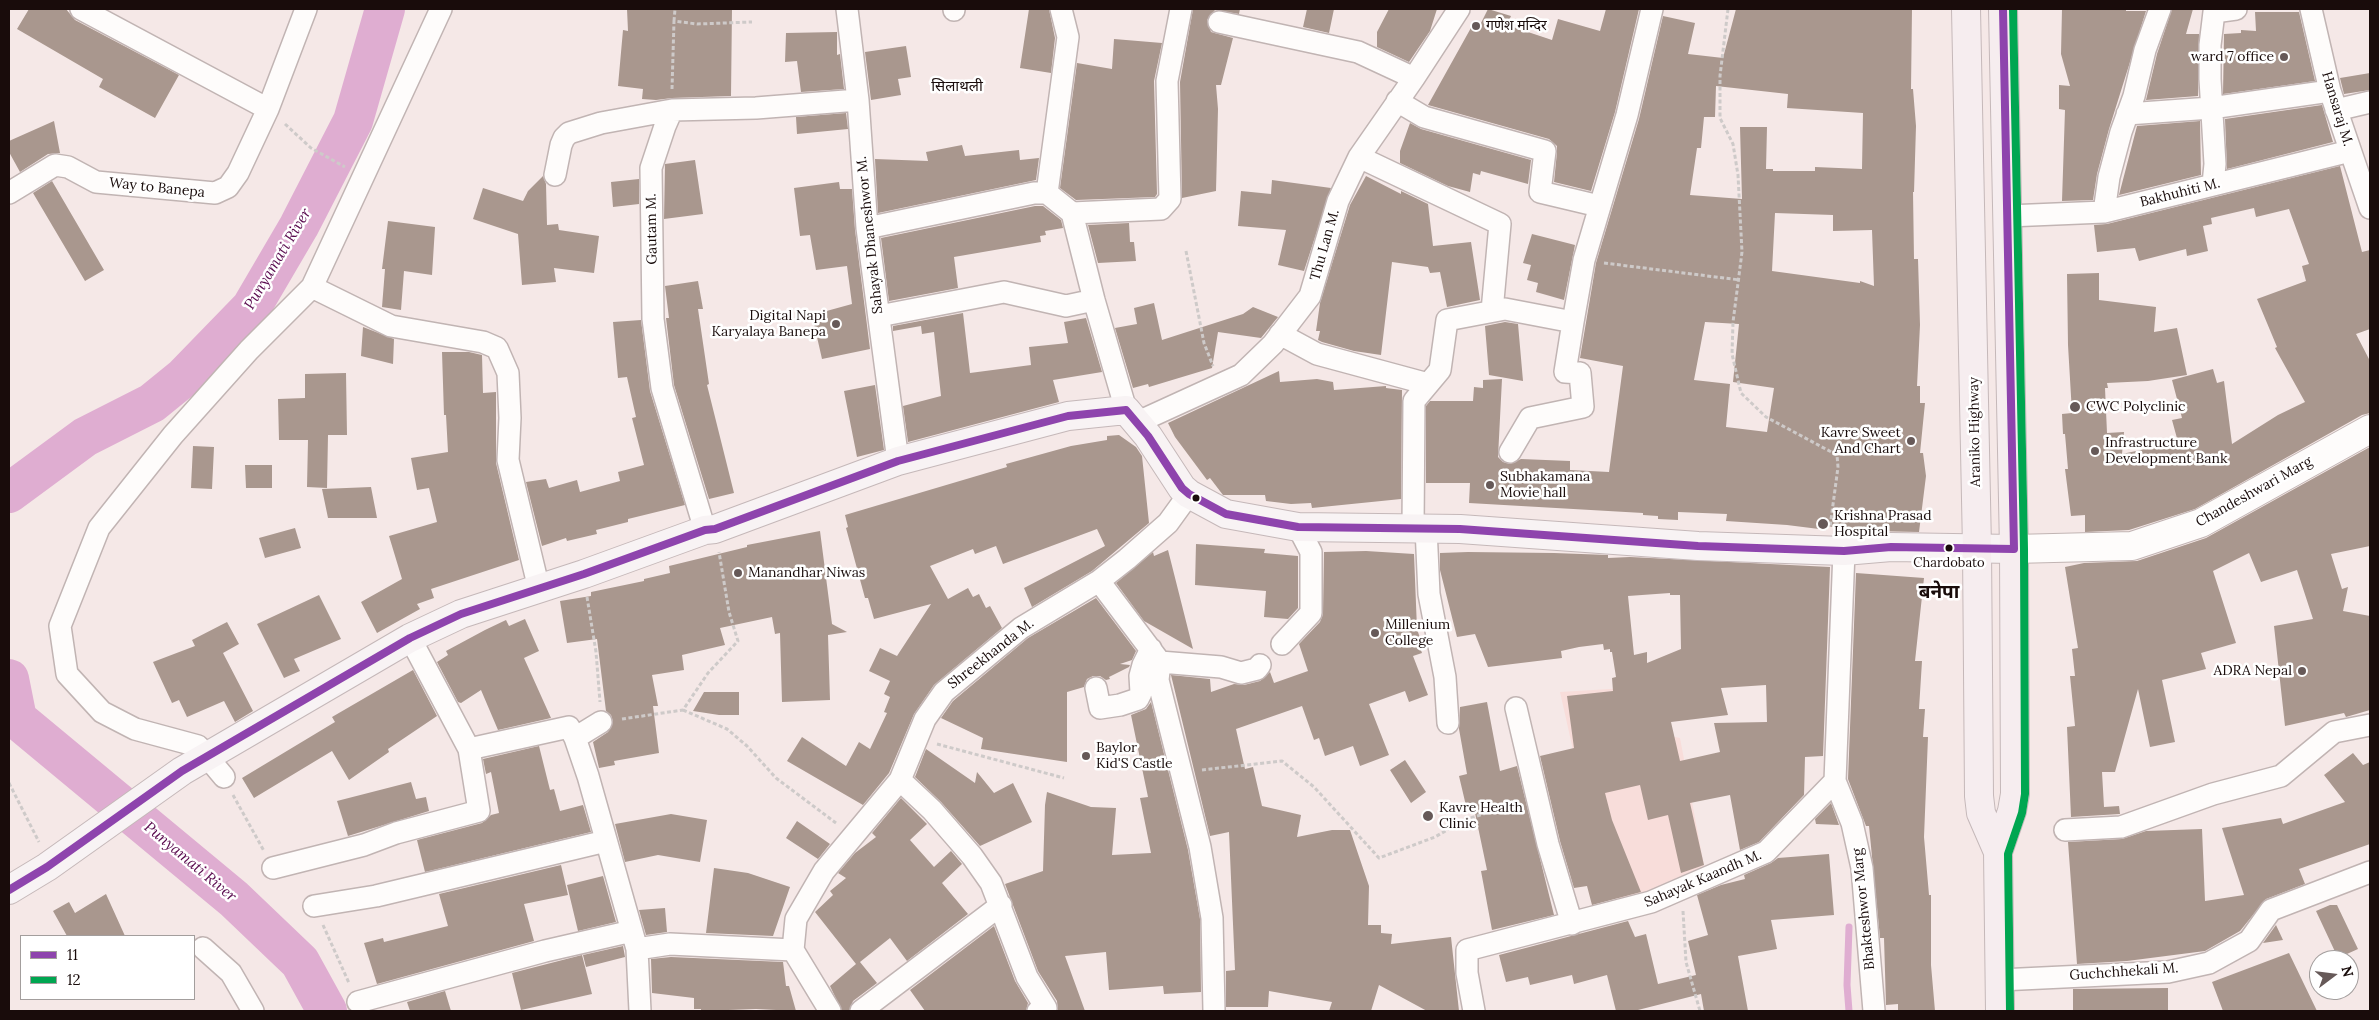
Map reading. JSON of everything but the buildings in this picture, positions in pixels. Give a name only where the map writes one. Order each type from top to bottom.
[{"type":"highway","name":"Araniko Highway","points":[[1966,9],[1977,548],[1979,796],[1981,813],[1998,852]]},
{"type":"highway","name":"Araniko Highway","points":[[2000,1011],[1998,852],[2012,811],[2015,794],[2014,549],[2003,9]]},
{"type":"main road","points":[[9,890],[46,867],[182,771],[215,767],[410,638],[461,614],[710,530],[898,461],[1068,416],[1131,416],[1148,436],[1182,488],[1189,494],[1226,514],[1298,527],[1420,528],[1698,546],[1844,550],[1891,547],[2014,549]]},
{"type":"street","points":[[81,9],[268,110],[306,9]]},
{"type":"street","points":[[215,767],[198,746],[135,729],[102,712],[67,674],[60,626],[99,528],[173,435],[249,350],[312,287],[440,9]]},
{"type":"street","name":"Sahayak Dhaneshwor M.","points":[[847,9],[858,100],[867,228],[898,461]]},
{"type":"street","points":[[1047,192],[1068,37],[1061,9]]},
{"type":"street","points":[[1072,213],[1161,209],[1170,199],[1167,81],[1181,9]]},
{"type":"street","name":"Thu Lan M.","points":[[1131,416],[1220,385],[1241,375],[1280,334],[1310,296],[1338,201],[1358,157],[1414,78],[1459,9]]},
{"type":"street","points":[[1510,452],[1530,418],[1583,407],[1580,373],[1565,372],[1573,322],[1584,260],[1598,206],[1627,115],[1652,9]]},
{"type":"street","points":[[2104,212],[2113,160],[2145,50],[2160,9]]},
{"type":"street","points":[[2213,184],[2215,164],[2210,108],[2210,45],[2214,12],[2236,9]]},
{"type":"street","name":"Hansaraj M.","points":[[2311,9],[2333,101],[2370,208]]},
{"type":"street","points":[[1219,22],[1358,52],[1414,78]]},
{"type":"street","points":[[555,175],[564,138],[569,133],[601,123],[672,110],[756,108],[858,100]]},
{"type":"street","points":[[1397,101],[1424,117],[1545,152],[1540,192],[1598,206]]},
{"type":"street","points":[[2127,114],[2333,101],[2370,102]]},
{"type":"street","name":"Way to Banepa","points":[[9,193],[55,165],[68,167],[96,182],[215,193],[228,187],[238,172],[268,110]]},
{"type":"street","name":"Gautam M.","points":[[672,110],[651,168],[653,319],[662,388],[710,530]]},
{"type":"street","name":"Bakhuhiti M.","points":[[2008,216],[2104,212],[2350,151]]},
{"type":"street","points":[[1358,157],[1500,224],[1492,311]]},
{"type":"street","points":[[867,228],[1034,193],[1047,192],[1072,213],[1094,300],[1131,416]]},
{"type":"street","points":[[312,287],[391,326],[483,342],[496,348],[508,373],[510,418],[508,460],[539,589]]},
{"type":"street","points":[[879,316],[1004,292],[1066,306],[1094,300]]},
{"type":"street","points":[[1448,723],[1445,677],[1429,594],[1420,528],[1414,401],[1440,370],[1447,320],[1505,309],[1573,322]]},
{"type":"street","points":[[1280,334],[1317,354],[1428,384]]},
{"type":"street","name":"Chandeshwari Marg","points":[[2014,549],[2132,546],[2201,524],[2370,429]]},
{"type":"street","name":"Shreekhanda M.","points":[[793,950],[796,919],[806,901],[824,871],[900,780],[925,719],[944,692],[1021,628],[1099,581],[1168,523],[1189,494]]},
{"type":"street","points":[[1282,644],[1311,613],[1311,552],[1298,527]]},
{"type":"street","points":[[1835,781],[1844,550]]},
{"type":"street","points":[[1099,581],[1155,655],[1158,680],[1200,847],[1212,918],[1214,1011]]},
{"type":"street","points":[[273,868],[364,845],[479,811],[469,750],[410,638]]},
{"type":"street","points":[[1155,655],[1221,667],[1241,673],[1257,669],[1260,665]]},
{"type":"street","points":[[1096,688],[1100,708],[1120,705],[1138,698],[1141,693],[1143,665],[1155,655]]},
{"type":"street","points":[[1516,708],[1536,798],[1572,924]]},
{"type":"street","points":[[575,738],[601,722]]},
{"type":"street","points":[[2064,830],[2121,826],[2213,794],[2281,776],[2334,732],[2370,725]]},
{"type":"street","points":[[469,750],[569,727],[575,738],[634,940],[640,1011]]},
{"type":"street","points":[[900,780],[932,810],[972,856],[991,883],[1027,977],[1046,1008],[1038,1011]]},
{"type":"street","name":"Sahayak Kaandh M.","points":[[1474,1011],[1467,973],[1467,950],[1651,902],[1766,852],[1835,781]]},
{"type":"street","name":"Bhakteshwor Marg","points":[[1835,781],[1852,823],[1862,868],[1874,1011]]},
{"type":"street","points":[[314,906],[376,896],[606,841]]},
{"type":"street","name":"Guchchhekali M.","points":[[2000,980],[2168,972],[2209,963],[2249,941],[2271,910],[2370,872]]},
{"type":"street","points":[[861,1011],[1001,906]]},
{"type":"street","points":[[358,1002],[545,951],[634,940],[670,944],[793,950],[830,1011]]},
{"type":"street","points":[[203,948],[232,973],[253,1011]]},
{"type":"path","points":[[672,110],[675,9]]},
{"type":"path","points":[[1728,9],[1720,76],[1720,118],[1733,144],[1738,175],[1742,252],[1740,280],[1733,322],[1732,354],[1741,393],[1766,417],[1836,455],[1838,466],[1830,530],[1844,550]]},
{"type":"path","points":[[674,21],[697,24],[752,22]]},
{"type":"path","points":[[268,110],[311,148],[363,176]]},
{"type":"path","points":[[1186,251],[1204,343],[1220,385]]},
{"type":"path","points":[[1584,260],[1740,280]]},
{"type":"path","points":[[683,710],[708,673],[738,641],[729,612],[710,530]]},
{"type":"path","points":[[584,574],[596,652],[601,722],[683,710],[727,728],[747,746],[776,778],[853,835]]},
{"type":"path","points":[[917,739],[1064,778]]},
{"type":"path","points":[[1182,774],[1282,761],[1314,786],[1378,858],[1435,837],[1464,820],[1536,798]]},
{"type":"path","points":[[9,783],[39,843],[46,867]]},
{"type":"path","points":[[1680,890],[1685,924],[1686,962],[1700,1011]]},
{"type":"shaded area","points":[[1643,687],[1659,734],[1680,738],[1705,871],[1622,907],[1593,839],[1560,692]]},
{"type":"waterway","name":"Punyamati River","points":[[9,493],[85,437],[152,403],[184,377],[251,308],[299,226],[353,121],[385,9]]},
{"type":"waterway","name":"Punyamati River","points":[[9,679],[17,719],[234,899],[300,962],[327,1011]]},
{"type":"waterway","points":[[1849,927],[1847,985],[1849,1011]]},
{"type":"transit line","name":"11","points":[[9,890],[47,867],[182,771],[410,638],[461,614],[584,574],[705,530],[715,529],[898,461],[1068,416],[1126,410],[1148,436],[1182,488],[1189,494],[1226,514],[1298,527],[1460,529],[1698,546],[1844,551],[1891,547],[2014,549],[2003,9]]},
{"type":"transit line","name":"12","points":[[2010,1011],[2008,854],[2022,813],[2025,794],[2024,549],[2013,9]]},
{"type":"place","name":"गणेश मन्दिर","points":[[1476,26]]},
{"type":"place","name":"ward 7 office","points":[[2284,57]]},
{"type":"place","name":"Digital Napi Karyalaya Banepa","points":[[836,324]]},
{"type":"place","name":"CWC Polyclinic","points":[[2075,407]]},
{"type":"place","name":"Kavre Sweet And Chart","points":[[1911,441]]},
{"type":"place","name":"Infrastructure Development Bank","points":[[2095,451]]},
{"type":"place","name":"Subhakamana Movie hall","points":[[1490,485]]},
{"type":"place","name":"Krishna Prasad Hospital","points":[[1823,524]]},
{"type":"place","name":"Chardobato","points":[[1949,548]]},
{"type":"place","name":"Manandhar Niwas","points":[[738,573]]},
{"type":"place","name":"Millenium College","points":[[1375,633]]},
{"type":"place","name":"ADRA Nepal","points":[[2302,671]]},
{"type":"place","name":"Baylor Kid'S Castle","points":[[1086,756]]},
{"type":"place","name":"Kavre Health Clinic","points":[[1428,816]]},
{"type":"district","name":"सिलाथली","points":[[957,87]]},
{"type":"district","name":"बनेपा","points":[[1939,593]]}]
